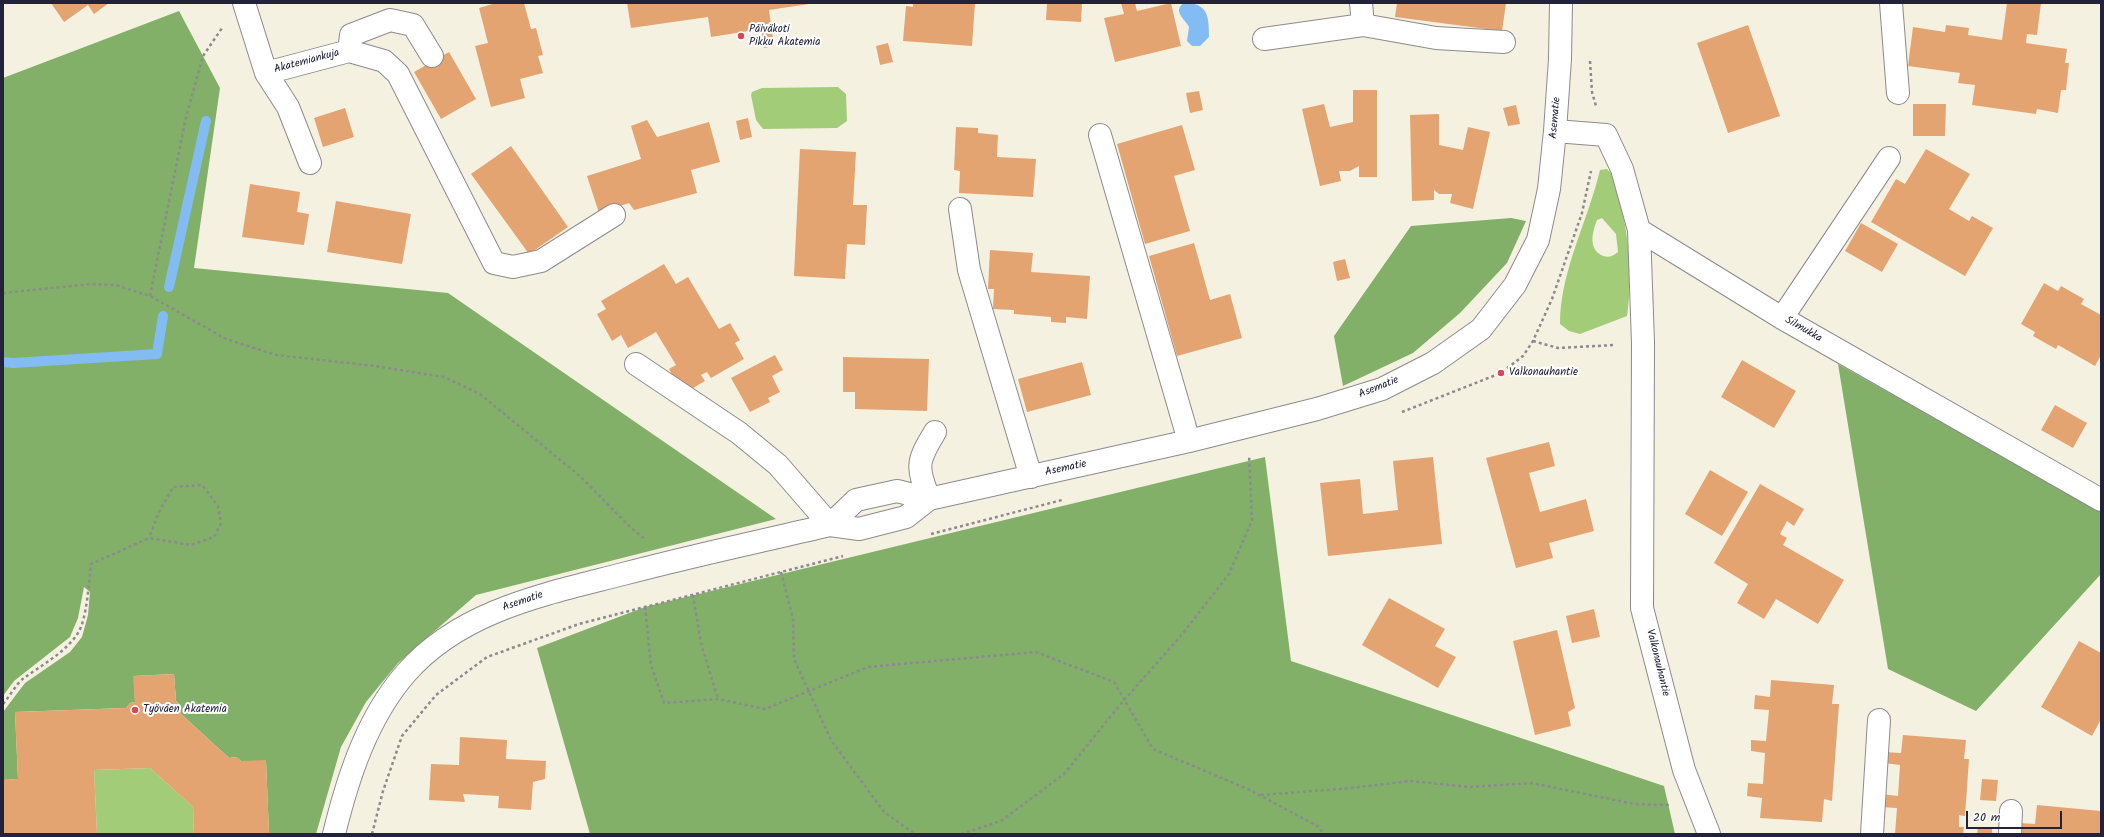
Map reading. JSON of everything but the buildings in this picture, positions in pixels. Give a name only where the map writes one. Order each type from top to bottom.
[{"type":"street","name":"Akatemiankuja","points":[[244,3],[266,73],[349,51]]},
{"type":"street","points":[[1361,3],[1363,25]]},
{"type":"street","name":"Asematie","points":[[334,834],[344,793],[359,752],[378,712],[406,673],[439,642],[482,617],[526,599],[659,564],[830,525],[859,529],[906,517],[930,500],[1188,441],[1317,409],[1382,389],[1433,363],[1481,328],[1515,285],[1538,240],[1549,189],[1555,131],[1560,60],[1561,3]]},
{"type":"street","points":[[1892,3],[1898,93]]},
{"type":"street","points":[[432,56],[413,26],[390,20],[351,35],[349,51],[384,60],[398,74],[494,263],[513,267],[541,261],[614,215]]},
{"type":"street","points":[[1264,39],[1363,25],[1436,38],[1504,42]]},
{"type":"street","points":[[266,73],[288,107],[310,163]]},
{"type":"street","points":[[1555,131],[1606,135],[1622,169],[1639,230]]},
{"type":"street","points":[[1100,135],[1188,441]]},
{"type":"street","points":[[1782,318],[1889,158]]},
{"type":"street","points":[[960,209],[968,270],[1031,477]]},
{"type":"street","name":"Silmukka","points":[[1639,230],[1782,318],[2101,500]]},
{"type":"street","name":"Valkonauhantie","points":[[1639,230],[1643,343],[1642,608],[1684,770],[1709,834]]},
{"type":"street","points":[[636,364],[739,433],[778,465],[830,525]]},
{"type":"street","points":[[930,500],[920,472],[923,453],[935,432]]},
{"type":"street","name":"Asematie","points":[[830,525],[856,500],[897,491],[930,500]]},
{"type":"street","points":[[1872,834],[1879,720]]},
{"type":"street","points":[[2010,834],[2011,811]]},
{"type":"path","points":[[150,296],[186,116],[203,56],[223,27]]},
{"type":"path","points":[[1396,414],[1501,373],[1523,356],[1533,341],[1552,299],[1582,213]]},
{"type":"path","points":[[3,293],[96,284],[116,285],[150,296],[226,338],[276,355],[374,366],[444,377],[480,394],[581,477],[630,527],[647,540]]},
{"type":"path","points":[[1533,341],[1558,348],[1643,343]]},
{"type":"path","points":[[961,834],[1001,821],[1064,774],[1124,700],[1180,637],[1229,574],[1252,520],[1249,452],[1242,454]]},
{"type":"path","points":[[3,704],[23,679],[39,669],[70,642],[79,632],[86,606],[91,564],[150,538],[191,544],[214,537],[221,523],[218,506],[202,485],[173,487],[158,514],[150,538]]},
{"type":"path","points":[[927,535],[1065,499]]},
{"type":"path","points":[[372,834],[382,791],[402,736],[436,695],[487,657],[579,624],[850,555]]},
{"type":"path","points":[[781,572],[792,619],[794,659],[831,740],[884,812],[915,834]]},
{"type":"path","points":[[693,595],[701,642],[718,699]]},
{"type":"path","points":[[645,607],[651,665],[664,703],[718,699],[765,709],[868,667],[1036,652],[1114,682],[1153,749],[1260,795],[1319,826],[1322,834]]},
{"type":"path","points":[[1260,795],[1352,788],[1410,781],[1470,787],[1532,783],[1634,804],[1697,805]]},
{"type":"green space","points":[[179,11],[220,88],[194,268],[448,293],[776,519],[476,595],[398,663],[366,702],[341,747],[316,834],[269,834],[266,761],[241,761],[236,757],[229,758],[181,714],[180,705],[176,701],[174,674],[134,676],[135,702],[130,703],[126,708],[15,712],[18,779],[3,780],[3,712],[25,683],[70,652],[82,637],[88,615],[90,592],[84,587],[78,618],[70,637],[14,681],[3,696],[3,78]]},
{"type":"green space","points":[[838,87],[846,94],[847,121],[837,128],[763,129],[756,120],[751,95],[752,92],[762,88]]},
{"type":"green space","points":[[1607,169],[1611,173],[1617,189],[1625,225],[1628,243],[1630,281],[1627,316],[1580,334],[1569,331],[1560,324],[1561,304],[1569,265],[1600,170]],"holes":[[[1602,218],[1616,234],[1618,252],[1609,257],[1598,253],[1592,240],[1597,220]]]},
{"type":"green space","points":[[1511,218],[1526,221],[1507,263],[1460,313],[1413,353],[1343,386],[1334,336],[1411,226]]},
{"type":"green space","points":[[1838,364],[2101,512],[2101,574],[1976,711],[1888,669]]},
{"type":"green space","points":[[1265,457],[1291,661],[1664,786],[1675,834],[590,834],[537,648],[645,607]]},
{"type":"green space","points":[[150,768],[193,807],[194,834],[97,834],[94,770]]},
{"type":"water","points":[[1184,3],[1198,5],[1206,12],[1209,37],[1200,46],[1192,46],[1187,41],[1189,27],[1179,12],[1179,9]]},
{"type":"waterway","points":[[169,287],[206,121]]},
{"type":"waterway","points":[[3,362],[13,363],[157,354],[163,316]]},
{"type":"place","name":"Päiväkoti Pikku Akatemia","points":[[741,36]]},
{"type":"place","name":"Valkonauhantie","points":[[1501,373]]},
{"type":"place","name":"Työväen Akatemia","points":[[135,710]]}]
